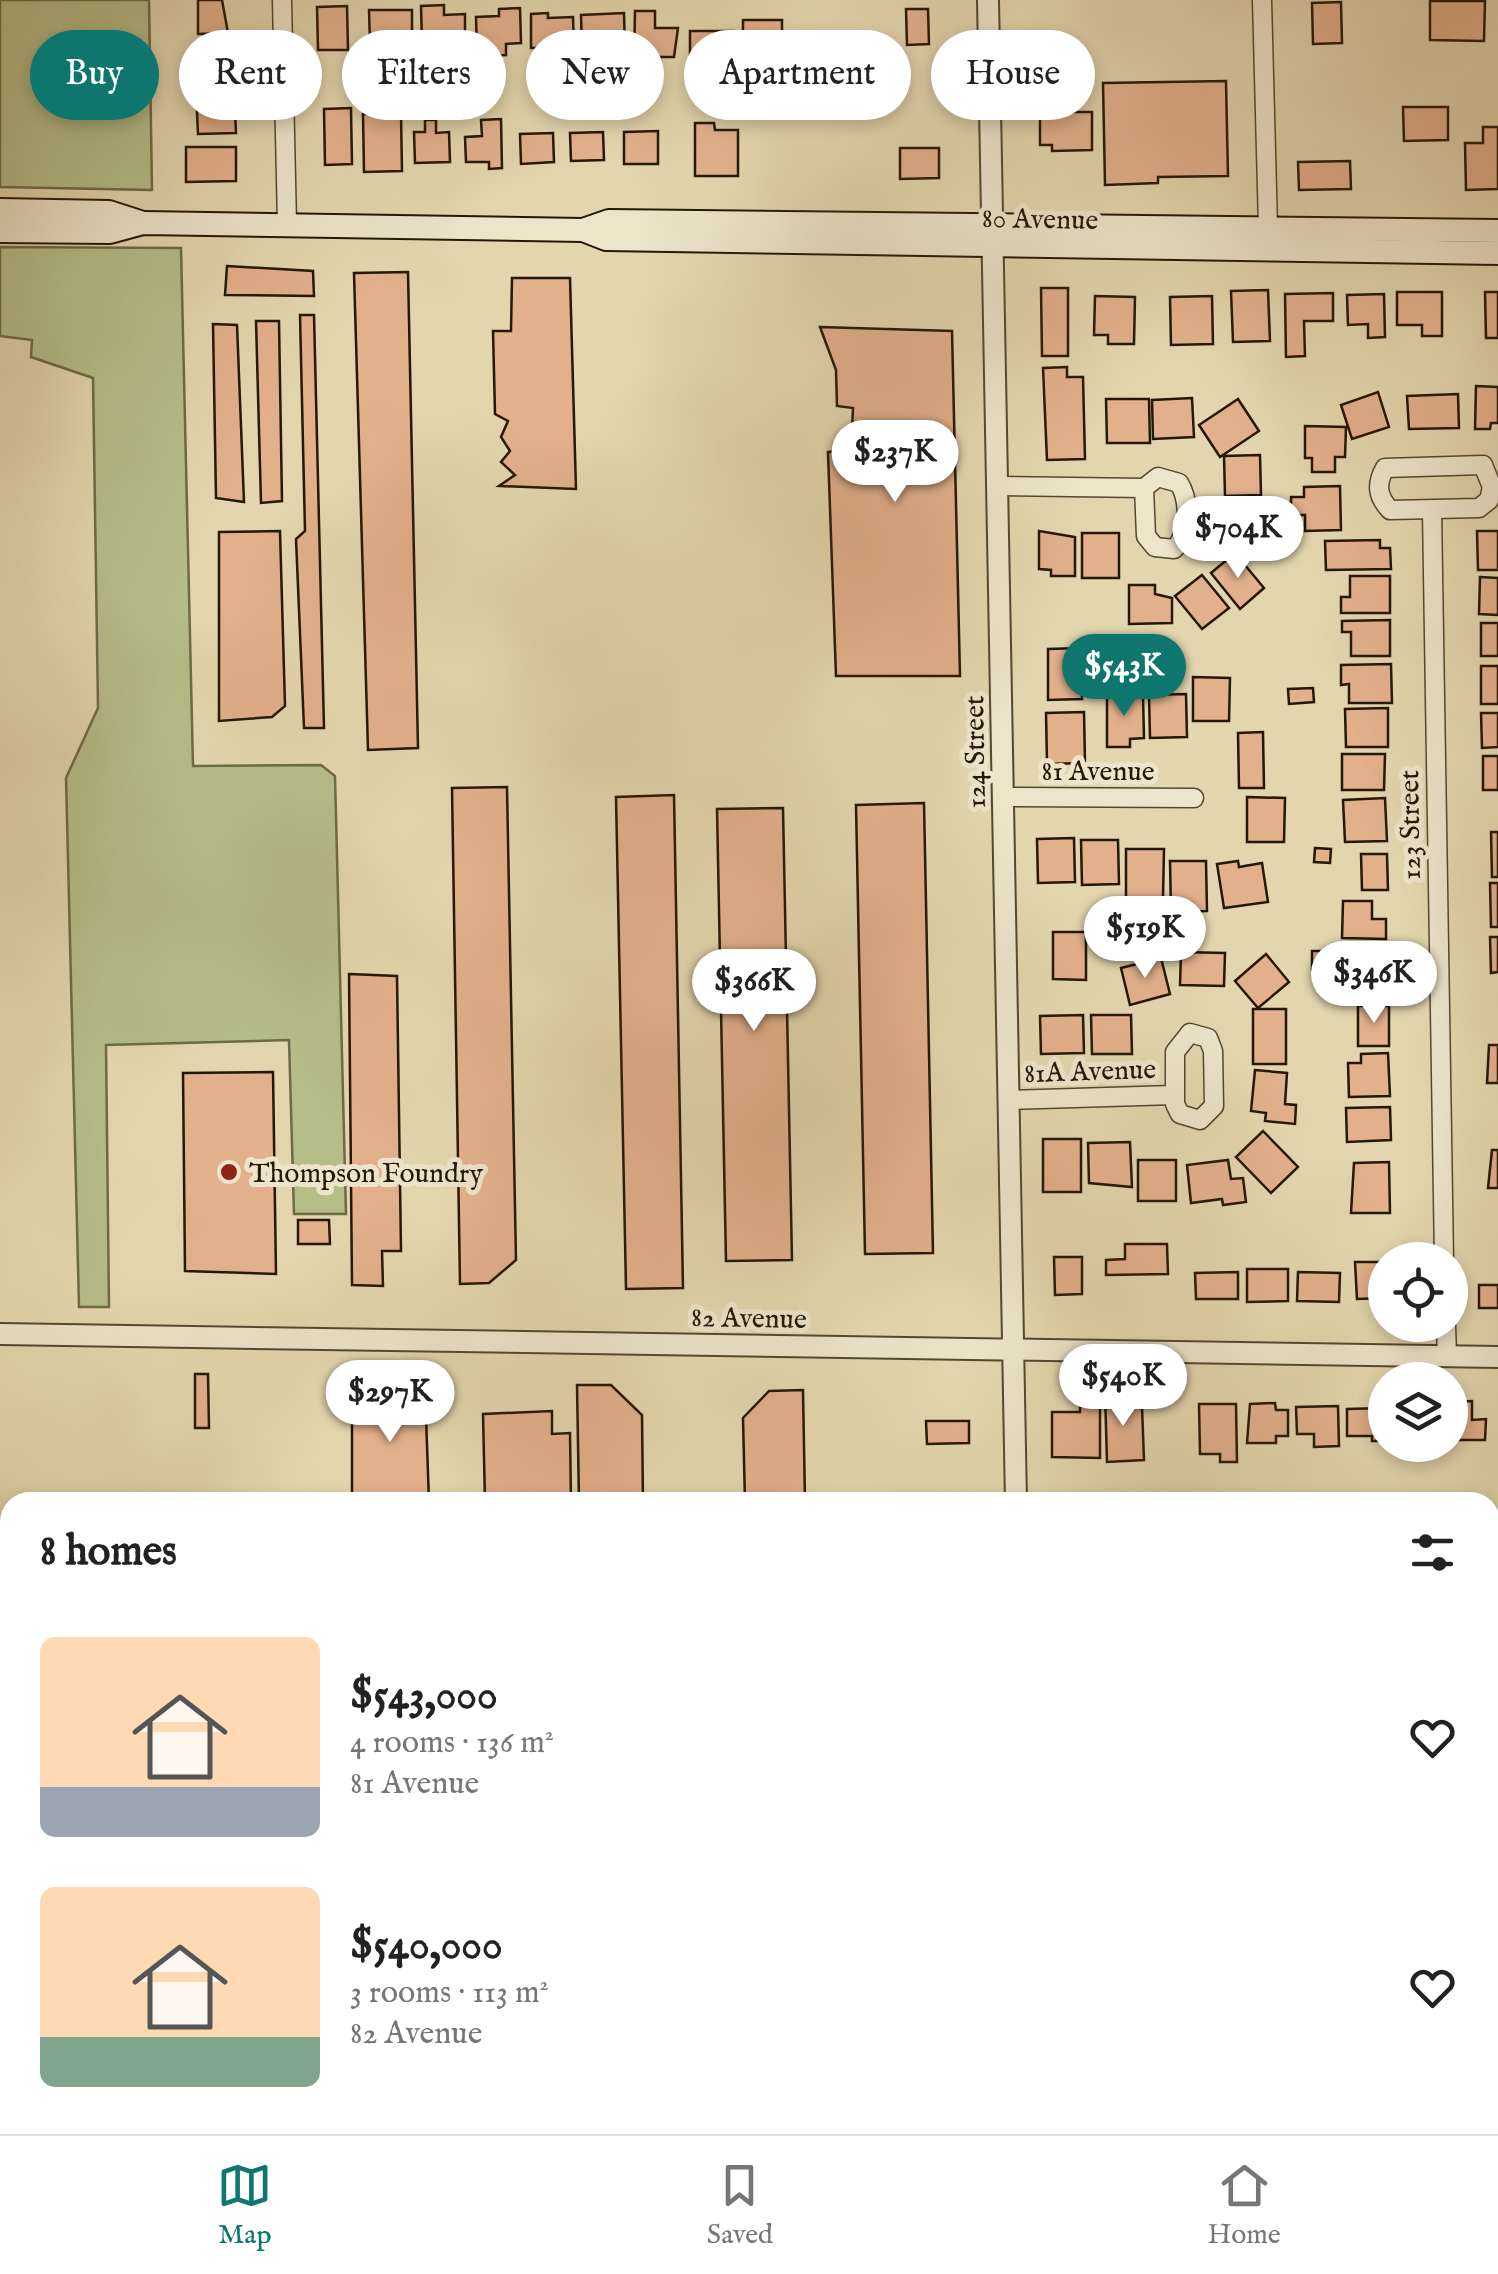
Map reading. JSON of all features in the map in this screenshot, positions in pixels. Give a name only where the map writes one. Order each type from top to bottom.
[{"type":"main road","name":"80 Avenue","points":[[0,210],[109,212],[142,223]]},
{"type":"main road","name":"80 Avenue","points":[[0,231],[110,232],[142,223],[287,224],[583,230],[606,239],[1268,228],[1498,231]]},
{"type":"main road","points":[[1191,251],[1209,242],[1248,240],[1268,228]]},
{"type":"main road","name":"80 Avenue","points":[[990,235],[1191,251],[1498,253]]},
{"type":"main road","points":[[1470,253],[1484,245],[1498,245]]},
{"type":"street","points":[[282,0],[287,224]]},
{"type":"street","name":"124 Street","points":[[988,0],[1016,1492]]},
{"type":"street","points":[[1262,0],[1268,228]]},
{"type":"street","points":[[1483,465],[1492,487],[1489,500],[1478,508],[1432,510],[1390,510],[1380,500],[1378,479],[1385,468],[1483,465]]},
{"type":"street","points":[[996,486],[1144,488]]},
{"type":"street","name":"123 Street","points":[[1432,510],[1444,1242]]},
{"type":"street","name":"81 Avenue","points":[[1003,797],[1194,798]]},
{"type":"street","name":"81A Avenue","points":[[1184,1036],[1204,1036],[1213,1051],[1210,1114],[1200,1120],[1180,1114],[1174,1095],[1176,1047],[1184,1036]]},
{"type":"street","name":"81A Avenue","points":[[1008,1100],[1174,1095]]},
{"type":"street","name":"82 Avenue","points":[[0,1334],[1498,1357]]},
{"type":"street","points":[[1447,1342],[1447,1356]]},
{"type":"green space","points":[[0,0],[149,0],[149,30],[30,30],[30,120],[151,120],[152,190],[0,187]]},
{"type":"green space","points":[[0,247],[181,248],[193,766],[321,765],[335,776],[346,1214],[294,1214],[289,1040],[106,1045],[109,1307],[79,1307],[66,778],[98,708],[93,378],[31,357],[32,340],[0,336]]},
{"type":"building","points":[[198,0],[222,0],[227,30],[198,30]]},
{"type":"building","points":[[1430,1],[1485,1],[1484,41],[1430,40]]},
{"type":"building","points":[[1341,2],[1342,43],[1313,44],[1312,3]]},
{"type":"building","points":[[444,5],[444,15],[465,14],[465,30],[422,30],[421,6]]},
{"type":"building","points":[[347,6],[348,30],[342,30],[342,50],[322,50],[317,7]]},
{"type":"building","points":[[520,8],[521,43],[506,44],[506,30],[476,30],[476,17],[499,16],[499,9]]},
{"type":"building","points":[[906,9],[928,9],[929,44],[911,45],[911,30],[907,30]]},
{"type":"building","points":[[369,10],[412,10],[412,30],[370,30]]},
{"type":"building","points":[[635,11],[655,11],[655,28],[678,28],[674,57],[664,57],[664,30],[635,30]]},
{"type":"building","points":[[624,13],[624,30],[581,30],[581,15]]},
{"type":"building","points":[[531,14],[573,17],[573,30],[531,30]]},
{"type":"building","points":[[743,20],[782,20],[782,30],[743,30]]},
{"type":"building","points":[[1226,81],[1228,176],[1158,177],[1158,183],[1105,185],[1103,83]]},
{"type":"building","points":[[1403,107],[1448,107],[1448,140],[1404,141]]},
{"type":"building","points":[[342,108],[342,120],[351,120],[352,164],[325,165],[324,109]]},
{"type":"building","points":[[197,120],[235,120],[236,133],[198,134]]},
{"type":"building","points":[[363,120],[401,120],[402,171],[364,172]]},
{"type":"building","points":[[425,120],[436,120],[436,133],[449,132],[450,162],[415,163],[414,132],[425,132]]},
{"type":"building","points":[[481,120],[501,120],[502,168],[489,169],[489,162],[466,162],[465,137],[482,136]]},
{"type":"building","points":[[1040,120],[1092,120],[1092,150],[1052,151],[1052,145],[1040,145]]},
{"type":"building","points":[[695,123],[714,123],[715,130],[738,130],[738,176],[695,176]]},
{"type":"building","points":[[1483,127],[1498,127],[1498,189],[1466,190],[1465,143],[1483,143]]},
{"type":"building","points":[[658,131],[658,164],[624,164],[624,132]]},
{"type":"building","points":[[603,132],[604,160],[571,161],[570,133]]},
{"type":"building","points":[[553,133],[554,162],[521,164],[520,134]]},
{"type":"building","points":[[186,147],[236,147],[236,181],[186,182]]},
{"type":"building","points":[[900,148],[939,148],[939,178],[900,179]]},
{"type":"building","points":[[1350,161],[1351,189],[1299,190],[1298,162]]},
{"type":"building","points":[[227,266],[313,271],[314,296],[225,295]]},
{"type":"building","points":[[408,272],[418,748],[368,750],[354,273]]},
{"type":"building","points":[[512,278],[570,278],[576,489],[499,486],[515,475],[501,462],[510,451],[501,437],[508,421],[495,414],[493,331],[511,331]]},
{"type":"building","points":[[1041,288],[1068,288],[1068,356],[1042,356]]},
{"type":"building","points":[[1268,290],[1270,341],[1233,342],[1231,291]]},
{"type":"building","points":[[1397,292],[1442,292],[1442,336],[1422,336],[1422,325],[1397,325]]},
{"type":"building","points":[[1485,292],[1498,292],[1498,338],[1486,338]]},
{"type":"building","points":[[1333,293],[1333,321],[1304,321],[1305,356],[1286,357],[1285,294]]},
{"type":"building","points":[[1384,294],[1385,337],[1368,338],[1368,324],[1348,325],[1347,295]]},
{"type":"building","points":[[1095,296],[1135,297],[1134,344],[1108,344],[1108,335],[1094,335]]},
{"type":"building","points":[[1212,296],[1213,344],[1171,345],[1170,297]]},
{"type":"building","points":[[300,315],[314,315],[324,728],[304,728],[296,539],[305,531]]},
{"type":"building","points":[[256,321],[279,321],[282,501],[261,503]]},
{"type":"building","points":[[213,324],[237,325],[244,502],[216,498]]},
{"type":"building","points":[[820,327],[952,331],[960,676],[836,676],[828,452],[851,451],[853,408],[837,406],[836,370]]},
{"type":"building","points":[[1067,367],[1067,377],[1083,377],[1085,459],[1047,460],[1043,368]]},
{"type":"building","points":[[1476,386],[1498,387],[1498,423],[1491,423],[1490,429],[1475,429]]},
{"type":"building","points":[[1378,392],[1389,427],[1352,439],[1341,405]]},
{"type":"building","points":[[1458,394],[1459,428],[1409,429],[1407,396]]},
{"type":"building","points":[[1192,398],[1194,437],[1153,439],[1152,400]]},
{"type":"building","points":[[1106,399],[1149,399],[1150,443],[1107,443]]},
{"type":"building","points":[[1238,399],[1259,431],[1220,457],[1199,425]]},
{"type":"building","points":[[1305,426],[1346,427],[1345,457],[1335,457],[1335,472],[1312,472],[1312,458],[1305,458]]},
{"type":"building","points":[[1260,455],[1261,495],[1225,496],[1224,456]]},
{"type":"building","points":[[1340,486],[1341,530],[1305,531],[1305,515],[1291,515],[1291,497],[1304,497],[1304,487]]},
{"type":"building","points":[[1261,503],[1262,547],[1234,548],[1234,533],[1224,533],[1224,504]]},
{"type":"building","points":[[280,531],[285,706],[272,717],[219,721],[219,532]]},
{"type":"building","points":[[1039,531],[1075,537],[1075,576],[1051,576],[1051,570],[1039,569]]},
{"type":"building","points":[[1477,531],[1498,531],[1498,570],[1478,570]]},
{"type":"building","points":[[1082,533],[1119,533],[1119,578],[1082,578]]},
{"type":"building","points":[[1380,540],[1380,548],[1390,548],[1391,569],[1326,570],[1325,541]]},
{"type":"building","points":[[1235,553],[1264,588],[1240,609],[1211,573]]},
{"type":"building","points":[[1202,575],[1229,608],[1202,629],[1175,596]]},
{"type":"building","points":[[1350,576],[1390,576],[1390,613],[1341,613],[1341,597],[1350,597]]},
{"type":"building","points":[[1480,577],[1498,578],[1498,615],[1479,614]]},
{"type":"building","points":[[1129,585],[1155,585],[1155,594],[1172,598],[1172,623],[1129,624]]},
{"type":"building","points":[[1390,620],[1390,656],[1351,656],[1351,632],[1342,632],[1342,621]]},
{"type":"building","points":[[1481,623],[1498,623],[1498,656],[1481,656]]},
{"type":"building","points":[[1081,648],[1082,699],[1048,700],[1048,649]]},
{"type":"building","points":[[1391,664],[1392,703],[1349,703],[1349,684],[1341,685],[1341,665]]},
{"type":"building","points":[[1481,666],[1498,666],[1498,704],[1481,704]]},
{"type":"building","points":[[1193,677],[1230,678],[1229,721],[1193,721]]},
{"type":"building","points":[[1313,688],[1314,702],[1289,704],[1288,689]]},
{"type":"building","points":[[1107,691],[1143,695],[1144,738],[1130,739],[1130,747],[1107,747]]},
{"type":"building","points":[[1186,694],[1187,737],[1150,738],[1149,695]]},
{"type":"building","points":[[1388,708],[1388,747],[1346,747],[1345,709]]},
{"type":"building","points":[[1084,712],[1085,763],[1047,764],[1046,713]]},
{"type":"building","points":[[1481,713],[1498,713],[1498,747],[1482,748]]},
{"type":"building","points":[[1263,732],[1264,788],[1239,788],[1238,733]]},
{"type":"building","points":[[1342,754],[1385,754],[1384,790],[1342,790]]},
{"type":"building","points":[[1483,756],[1498,756],[1498,790],[1483,790]]},
{"type":"building","points":[[507,787],[516,1260],[489,1283],[460,1284],[452,788]]},
{"type":"building","points":[[674,795],[683,1288],[626,1289],[616,797]]},
{"type":"building","points":[[1247,797],[1285,798],[1284,842],[1247,842]]},
{"type":"building","points":[[1385,798],[1387,841],[1345,842],[1343,800]]},
{"type":"building","points":[[924,803],[933,1253],[865,1254],[856,805]]},
{"type":"building","points":[[783,808],[792,1260],[726,1261],[717,809]]},
{"type":"building","points":[[1491,832],[1498,832],[1498,877],[1492,877]]},
{"type":"building","points":[[1074,838],[1075,882],[1038,883],[1037,839]]},
{"type":"building","points":[[1081,840],[1118,840],[1119,884],[1082,885]]},
{"type":"building","points":[[1315,848],[1331,849],[1330,863],[1314,862]]},
{"type":"building","points":[[1126,849],[1164,849],[1163,898],[1126,898]]},
{"type":"building","points":[[1361,854],[1387,854],[1388,890],[1362,890]]},
{"type":"building","points":[[1170,861],[1206,861],[1207,911],[1171,912]]},
{"type":"building","points":[[1238,861],[1239,867],[1262,863],[1268,902],[1224,908],[1217,864]]},
{"type":"building","points":[[1490,883],[1498,883],[1498,927],[1491,927]]},
{"type":"building","points":[[1343,901],[1372,901],[1372,919],[1386,919],[1386,939],[1342,938]]},
{"type":"building","points":[[1053,932],[1086,932],[1086,980],[1053,979]]},
{"type":"building","points":[[1490,937],[1498,937],[1498,972],[1491,973]]},
{"type":"building","points":[[1312,951],[1332,951],[1332,970],[1312,970]]},
{"type":"building","points":[[1181,952],[1225,953],[1224,986],[1180,985]]},
{"type":"building","points":[[1266,954],[1289,982],[1258,1008],[1235,981]]},
{"type":"building","points":[[1161,958],[1170,994],[1130,1005],[1121,968]]},
{"type":"building","points":[[1358,959],[1387,959],[1387,996],[1359,996]]},
{"type":"building","points":[[349,974],[397,976],[401,1251],[382,1251],[383,1286],[352,1285]]},
{"type":"building","points":[[1358,1006],[1389,1006],[1389,1046],[1358,1046]]},
{"type":"building","points":[[1253,1009],[1286,1009],[1286,1064],[1253,1064]]},
{"type":"building","points":[[1083,1015],[1084,1053],[1041,1054],[1040,1016]]},
{"type":"building","points":[[1091,1015],[1131,1015],[1132,1054],[1092,1054]]},
{"type":"building","points":[[1489,1045],[1498,1045],[1498,1083],[1487,1083]]},
{"type":"building","points":[[1388,1053],[1390,1096],[1349,1097],[1348,1063],[1361,1063],[1361,1054]]},
{"type":"building","points":[[1255,1070],[1287,1073],[1285,1104],[1296,1105],[1295,1124],[1265,1121],[1266,1113],[1251,1111]]},
{"type":"building","name":"Thompson Foundry","points":[[273,1072],[276,1274],[185,1271],[183,1073]]},
{"type":"building","points":[[1390,1107],[1391,1140],[1347,1142],[1346,1108]]},
{"type":"building","points":[[1263,1131],[1298,1167],[1271,1193],[1236,1157]]},
{"type":"building","points":[[1043,1139],[1081,1139],[1081,1192],[1043,1192]]},
{"type":"building","points":[[1130,1142],[1132,1187],[1089,1183],[1088,1143]]},
{"type":"building","points":[[1492,1150],[1498,1150],[1498,1188],[1488,1188]]},
{"type":"building","points":[[1138,1160],[1176,1160],[1176,1201],[1138,1201]]},
{"type":"building","points":[[1228,1160],[1231,1179],[1243,1178],[1246,1202],[1223,1205],[1222,1199],[1191,1203],[1187,1165]]},
{"type":"building","points":[[1389,1162],[1390,1213],[1351,1213],[1354,1163]]},
{"type":"building","points":[[298,1220],[329,1220],[330,1244],[298,1244]]},
{"type":"building","points":[[1125,1244],[1167,1244],[1168,1274],[1106,1275],[1106,1260],[1125,1259]]},
{"type":"building","points":[[1054,1257],[1082,1257],[1082,1294],[1055,1295]]},
{"type":"building","points":[[1355,1262],[1368,1262],[1368,1299],[1357,1299]]},
{"type":"building","points":[[1247,1269],[1288,1269],[1288,1301],[1247,1302]]},
{"type":"building","points":[[1238,1272],[1238,1299],[1196,1299],[1195,1273]]},
{"type":"building","points":[[1298,1272],[1340,1273],[1339,1302],[1297,1301]]},
{"type":"building","points":[[1479,1285],[1498,1285],[1498,1308],[1479,1308]]},
{"type":"building","points":[[195,1374],[208,1374],[209,1428],[195,1428]]},
{"type":"building","points":[[577,1385],[611,1385],[642,1415],[643,1492],[579,1492]]},
{"type":"building","points":[[425,1387],[429,1492],[352,1492],[352,1388]]},
{"type":"building","points":[[803,1390],[805,1492],[745,1492],[743,1418],[769,1391]]},
{"type":"building","points":[[1080,1391],[1100,1391],[1100,1458],[1052,1457],[1052,1412],[1080,1412]]},
{"type":"building","points":[[1124,1391],[1124,1406],[1142,1406],[1144,1460],[1107,1462],[1105,1392]]},
{"type":"building","points":[[1468,1401],[1472,1401],[1472,1420],[1486,1419],[1485,1440],[1468,1440]]},
{"type":"building","points":[[1275,1403],[1276,1410],[1288,1410],[1288,1436],[1276,1436],[1276,1443],[1247,1443],[1250,1404]]},
{"type":"building","points":[[1199,1404],[1236,1404],[1237,1462],[1220,1462],[1220,1454],[1200,1454]]},
{"type":"building","points":[[1338,1406],[1339,1446],[1314,1447],[1314,1434],[1297,1434],[1296,1407]]},
{"type":"building","points":[[1368,1408],[1368,1436],[1347,1436],[1347,1409]]},
{"type":"building","points":[[552,1411],[552,1434],[570,1433],[571,1492],[485,1492],[483,1414]]},
{"type":"building","points":[[926,1421],[969,1421],[969,1443],[927,1444]]},
{"type":"place","name":"Thompson Foundry","points":[[229,1172]]}]
